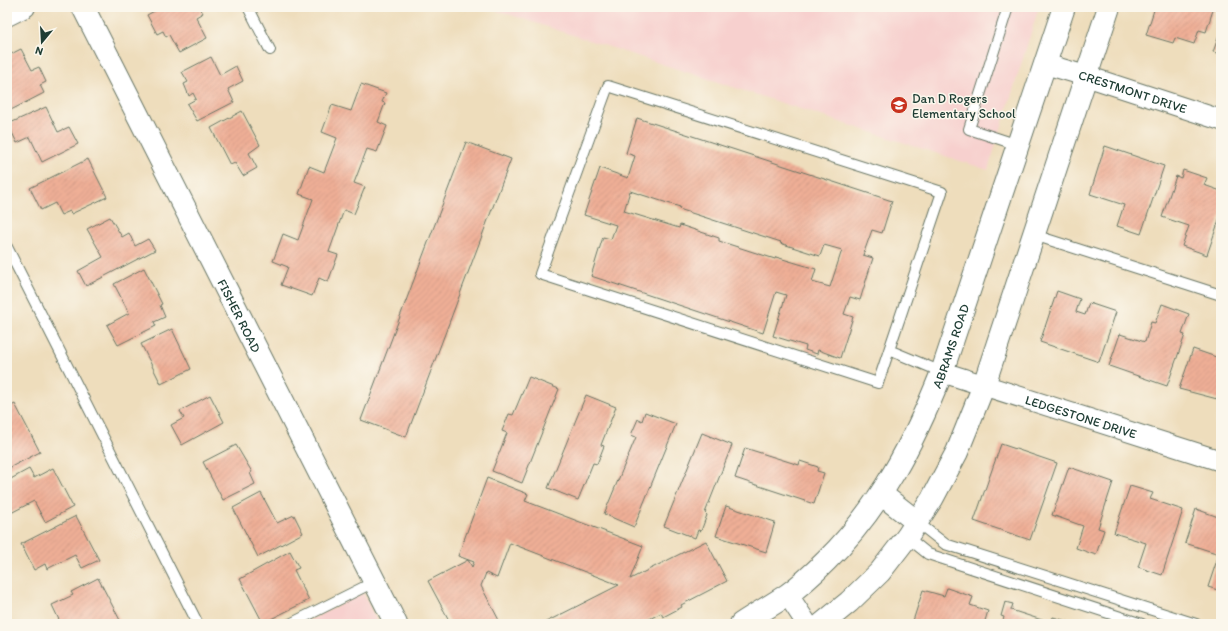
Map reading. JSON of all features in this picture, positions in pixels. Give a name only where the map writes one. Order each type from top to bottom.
[{"type":"main road","name":"FISHER ROAD","points":[[83,7],[394,623]]},
{"type":"main road","name":"ABRAMS ROAD","points":[[741,624],[788,595],[841,546],[865,518],[902,460],[917,430],[942,372],[1064,7]]},
{"type":"main road","points":[[822,624],[849,602],[880,572],[912,530],[932,499],[957,452],[984,385],[1109,7]]},
{"type":"main road","points":[[881,494],[912,530]]},
{"type":"street","points":[[7,16],[25,7]]},
{"type":"street","name":"CRESTMONT DRIVE","points":[[1045,64],[1221,120]]},
{"type":"street","name":"LEDGESTONE DRIVE","points":[[942,372],[1221,461]]},
{"type":"street","points":[[788,595],[807,624]]},
{"type":"lane","points":[[248,7],[270,50]]},
{"type":"lane","points":[[1008,7],[969,129],[1018,145]]},
{"type":"lane","points":[[608,86],[942,192],[889,350],[878,383],[540,274],[608,86]]},
{"type":"lane","points":[[1034,235],[1221,295]]},
{"type":"lane","points":[[7,247],[198,624]]},
{"type":"lane","points":[[889,350],[942,372]]},
{"type":"lane","points":[[912,530],[928,554],[1142,624]]},
{"type":"lane","points":[[912,530],[945,544],[1196,624]]},
{"type":"lane","points":[[290,624],[374,582]]},
{"type":"shaded area","name":"Dan D Rogers Elementary School","points":[[486,7],[1039,7],[988,170]]},
{"type":"shaded area","points":[[363,593],[378,624],[302,624]]},
{"type":"building","points":[[162,7],[199,7],[203,13],[196,17],[207,38],[179,53],[169,35],[166,37],[163,31],[157,34],[147,15]]},
{"type":"building","points":[[1155,7],[1214,7],[1206,32],[1199,30],[1194,44],[1175,38],[1173,43],[1146,35]]},
{"type":"building","points":[[1221,30],[1221,54],[1213,52]]},
{"type":"building","points":[[21,49],[32,70],[39,67],[46,82],[40,85],[44,93],[7,112],[7,93],[11,91],[7,82],[7,56]]},
{"type":"building","points":[[211,57],[220,75],[236,66],[243,81],[228,89],[234,102],[197,121],[187,104],[196,99],[193,93],[189,96],[184,84],[188,82],[182,72]]},
{"type":"building","points":[[361,84],[386,93],[382,102],[385,103],[378,122],[387,126],[377,152],[367,149],[354,183],[365,187],[354,214],[344,210],[329,252],[338,255],[328,282],[319,278],[312,296],[281,285],[288,267],[273,261],[283,234],[298,240],[313,199],[299,194],[309,166],[324,172],[337,138],[322,132],[332,105],[351,111]]},
{"type":"building","points":[[46,107],[58,132],[69,127],[78,144],[42,162],[30,137],[17,143],[8,124]]},
{"type":"building","points":[[242,111],[260,145],[249,153],[257,168],[243,176],[235,163],[230,165],[211,128]]},
{"type":"building","points":[[637,118],[892,201],[882,233],[872,230],[863,255],[873,258],[860,300],[850,297],[844,314],[853,317],[840,358],[818,350],[817,354],[805,350],[806,346],[773,336],[786,295],[776,292],[763,333],[591,276],[603,237],[611,239],[616,225],[584,215],[600,168],[628,178],[635,156],[626,153]],"holes":[[[630,191],[680,207],[679,209],[820,256],[824,245],[842,250],[830,287],[812,282],[816,269],[776,257],[775,259],[719,241],[719,238],[680,225],[679,228],[624,211]]]},
{"type":"building","points":[[466,142],[511,159],[406,437],[361,420]]},
{"type":"building","points":[[1105,146],[1164,166],[1141,234],[1117,226],[1124,205],[1090,194]]},
{"type":"building","points":[[88,159],[107,197],[71,214],[70,211],[61,215],[55,203],[41,210],[30,188]]},
{"type":"building","points":[[1183,170],[1207,178],[1204,185],[1221,191],[1221,214],[1207,255],[1182,246],[1189,226],[1162,217],[1176,176],[1181,178]]},
{"type":"building","points":[[110,217],[122,237],[129,233],[135,246],[148,239],[155,250],[86,286],[78,271],[103,257],[87,229]]},
{"type":"building","points":[[144,268],[162,304],[160,305],[165,317],[154,322],[156,326],[118,345],[107,325],[129,313],[114,284]]},
{"type":"building","points":[[1057,291],[1080,299],[1076,312],[1085,315],[1089,303],[1116,312],[1099,362],[1040,342]]},
{"type":"building","points":[[1162,304],[1189,314],[1182,334],[1185,335],[1167,386],[1109,366],[1120,334],[1145,342],[1151,322],[1155,323]]},
{"type":"building","points":[[172,329],[191,369],[161,384],[141,344]]},
{"type":"building","points":[[1193,349],[1219,358],[1221,352],[1221,400],[1179,389]]},
{"type":"building","points":[[529,377],[559,389],[522,483],[492,471],[507,433],[502,431],[509,414],[513,415]]},
{"type":"building","points":[[210,395],[224,422],[182,445],[171,425],[184,418],[180,411]]},
{"type":"building","points":[[586,395],[616,407],[601,445],[604,446],[597,464],[593,463],[578,500],[548,488]]},
{"type":"building","points":[[15,404],[40,452],[7,469],[7,408]]},
{"type":"building","points":[[645,412],[676,424],[634,527],[604,514],[636,437],[631,435],[638,419],[642,421]]},
{"type":"building","points":[[702,433],[732,445],[705,513],[707,515],[701,531],[698,530],[695,538],[664,526]]},
{"type":"building","points":[[1001,444],[1057,463],[1030,540],[974,521]]},
{"type":"building","points":[[236,445],[252,472],[250,473],[255,484],[223,500],[203,462]]},
{"type":"building","points":[[745,448],[799,465],[800,461],[818,467],[817,471],[824,473],[814,504],[735,478]]},
{"type":"building","points":[[1069,467],[1113,482],[1098,528],[1104,530],[1096,555],[1076,548],[1083,526],[1052,515]]},
{"type":"building","points":[[53,468],[73,507],[45,522],[34,501],[7,515],[7,481],[29,469],[34,478]]},
{"type":"building","points":[[487,478],[528,494],[525,501],[643,546],[630,579],[706,541],[727,581],[681,605],[682,607],[663,617],[661,613],[640,624],[542,624],[619,585],[510,543],[497,578],[486,573],[481,586],[501,624],[451,624],[428,581],[468,560],[472,567],[474,562],[458,556]]},
{"type":"building","points":[[1130,486],[1153,493],[1150,499],[1183,510],[1162,575],[1138,567],[1146,543],[1114,533]]},
{"type":"building","points":[[261,493],[277,523],[294,515],[303,533],[258,557],[233,508]]},
{"type":"building","points":[[726,506],[775,522],[766,552],[716,536]]},
{"type":"building","points":[[1196,509],[1221,518],[1221,591],[1208,587],[1219,554],[1185,543]]},
{"type":"building","points":[[76,516],[99,560],[82,568],[75,555],[47,569],[45,564],[34,570],[21,544]]},
{"type":"building","points":[[290,551],[299,568],[294,570],[309,600],[263,623],[240,579]]},
{"type":"building","points":[[98,578],[122,624],[61,624],[52,605],[73,595],[71,592]]},
{"type":"building","points":[[947,588],[973,597],[970,605],[988,611],[984,624],[912,624],[923,590],[944,596]]},
{"type":"building","points":[[1005,602],[1013,604],[1011,610],[1051,623],[1053,617],[1070,622],[1069,624],[1002,624],[1004,617],[1001,616]]},
{"type":"place","name":"Dan D Rogers Elementary School","points":[[899,105]]}]
